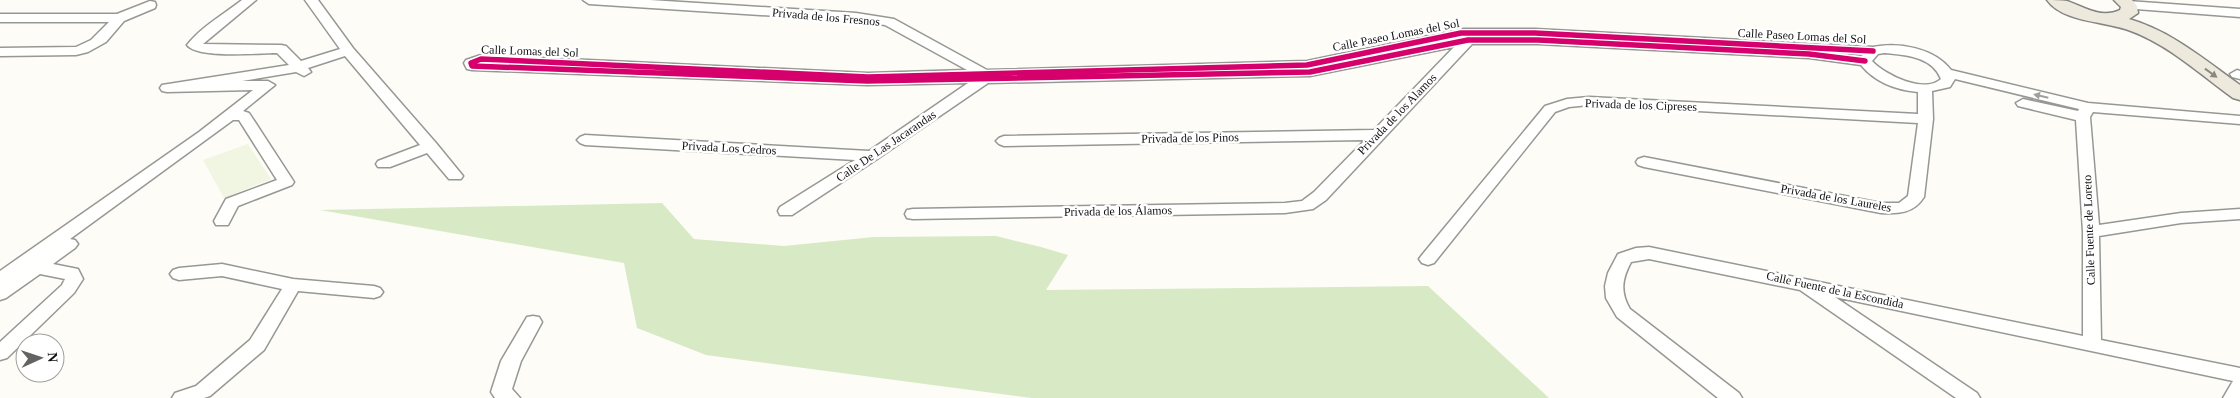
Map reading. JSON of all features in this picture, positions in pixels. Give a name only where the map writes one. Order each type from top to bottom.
[{"type":"main road","points":[[2055,0],[2071,9],[2120,10],[2157,26],[2187,42],[2239,75]]},
{"type":"main road","points":[[2120,10],[2138,27],[2169,43],[2240,94]]},
{"type":"street","points":[[250,0],[209,31],[194,45],[205,49],[281,50],[298,72]]},
{"type":"street","points":[[311,0],[350,52],[455,176]]},
{"type":"street","name":"Privada de los Fresnos","points":[[588,0],[856,17],[889,22],[984,76]]},
{"type":"street","points":[[0,18],[119,18],[150,5]]},
{"type":"street","points":[[2120,10],[2240,13]]},
{"type":"street","points":[[0,52],[76,51],[88,49],[102,41],[119,18]]},
{"type":"street","name":"Calle Paseo Lomas del Sol","points":[[984,76],[1310,72],[1465,36],[1869,56]]},
{"type":"street","name":"Privada de los Alamos","points":[[1320,196],[1465,36]]},
{"type":"street","points":[[1946,78],[1940,65],[1914,53],[1898,49],[1869,56],[1871,70],[1886,79],[1905,86],[1925,88],[1946,78],[2086,112],[2240,120]]},
{"type":"street","points":[[0,280],[28,266],[298,72],[350,52]]},
{"type":"street","name":"Calle Lomas del Sol","points":[[481,59],[868,77],[984,76],[867,81],[472,66],[471,63],[481,59]]},
{"type":"street","points":[[229,122],[268,84],[167,88],[285,70],[298,72]]},
{"type":"street","name":"Calle De Las Jacarandas","points":[[786,210],[872,156],[984,76]]},
{"type":"street","name":"Privada de los Laureles","points":[[1644,162],[1881,208],[1898,209],[1911,205],[1916,197],[1926,118],[1925,88]]},
{"type":"street","name":"Privada de los Cipreses","points":[[1428,259],[1550,109],[1568,103],[1589,101],[1926,118]]},
{"type":"street","name":"Calle Fuente de Loreto","points":[[2086,112],[2091,232],[2092,344]]},
{"type":"street","points":[[222,221],[232,204],[286,182],[229,122]]},
{"type":"street","name":"Privada de los Pinos","points":[[1004,141],[1376,136]]},
{"type":"street","name":"Privada Los Cedros","points":[[585,140],[872,156]]},
{"type":"street","points":[[384,164],[431,146]]},
{"type":"street","name":"Privada de los Álamos","points":[[913,214],[1285,208],[1307,205],[1320,196]]},
{"type":"street","points":[[2091,232],[2181,218],[2240,214]]},
{"type":"street","name":"Calle Fuente de la Escondida","points":[[1732,398],[1623,313],[1613,298],[1613,281],[1624,258],[1636,254],[1650,253],[2240,375]]},
{"type":"street","points":[[0,294],[28,266]]},
{"type":"street","points":[[0,353],[68,289],[74,279],[72,273],[28,266]]},
{"type":"street","points":[[179,274],[222,270],[293,286],[374,292]]},
{"type":"street","points":[[1800,283],[1970,398]]},
{"type":"street","points":[[182,398],[209,394],[257,345],[293,286]]},
{"type":"street","points":[[510,398],[501,392],[511,360],[533,322]]},
{"type":"street","points":[[2232,398],[2240,385]]},
{"type":"green space","points":[[248,144],[271,179],[224,198],[203,160]]},
{"type":"green space","points":[[662,203],[694,239],[784,246],[874,237],[996,236],[1068,255],[1046,290],[1428,286],[1549,398],[1032,398],[706,355],[637,328],[624,263],[320,210]]},
{"type":"cycle path","points":[[1865,61],[1809,54],[1538,40],[1468,40],[1310,72],[867,81],[472,66],[471,63],[481,59],[868,77],[1307,65],[1461,33],[1535,33],[1873,51]]}]
